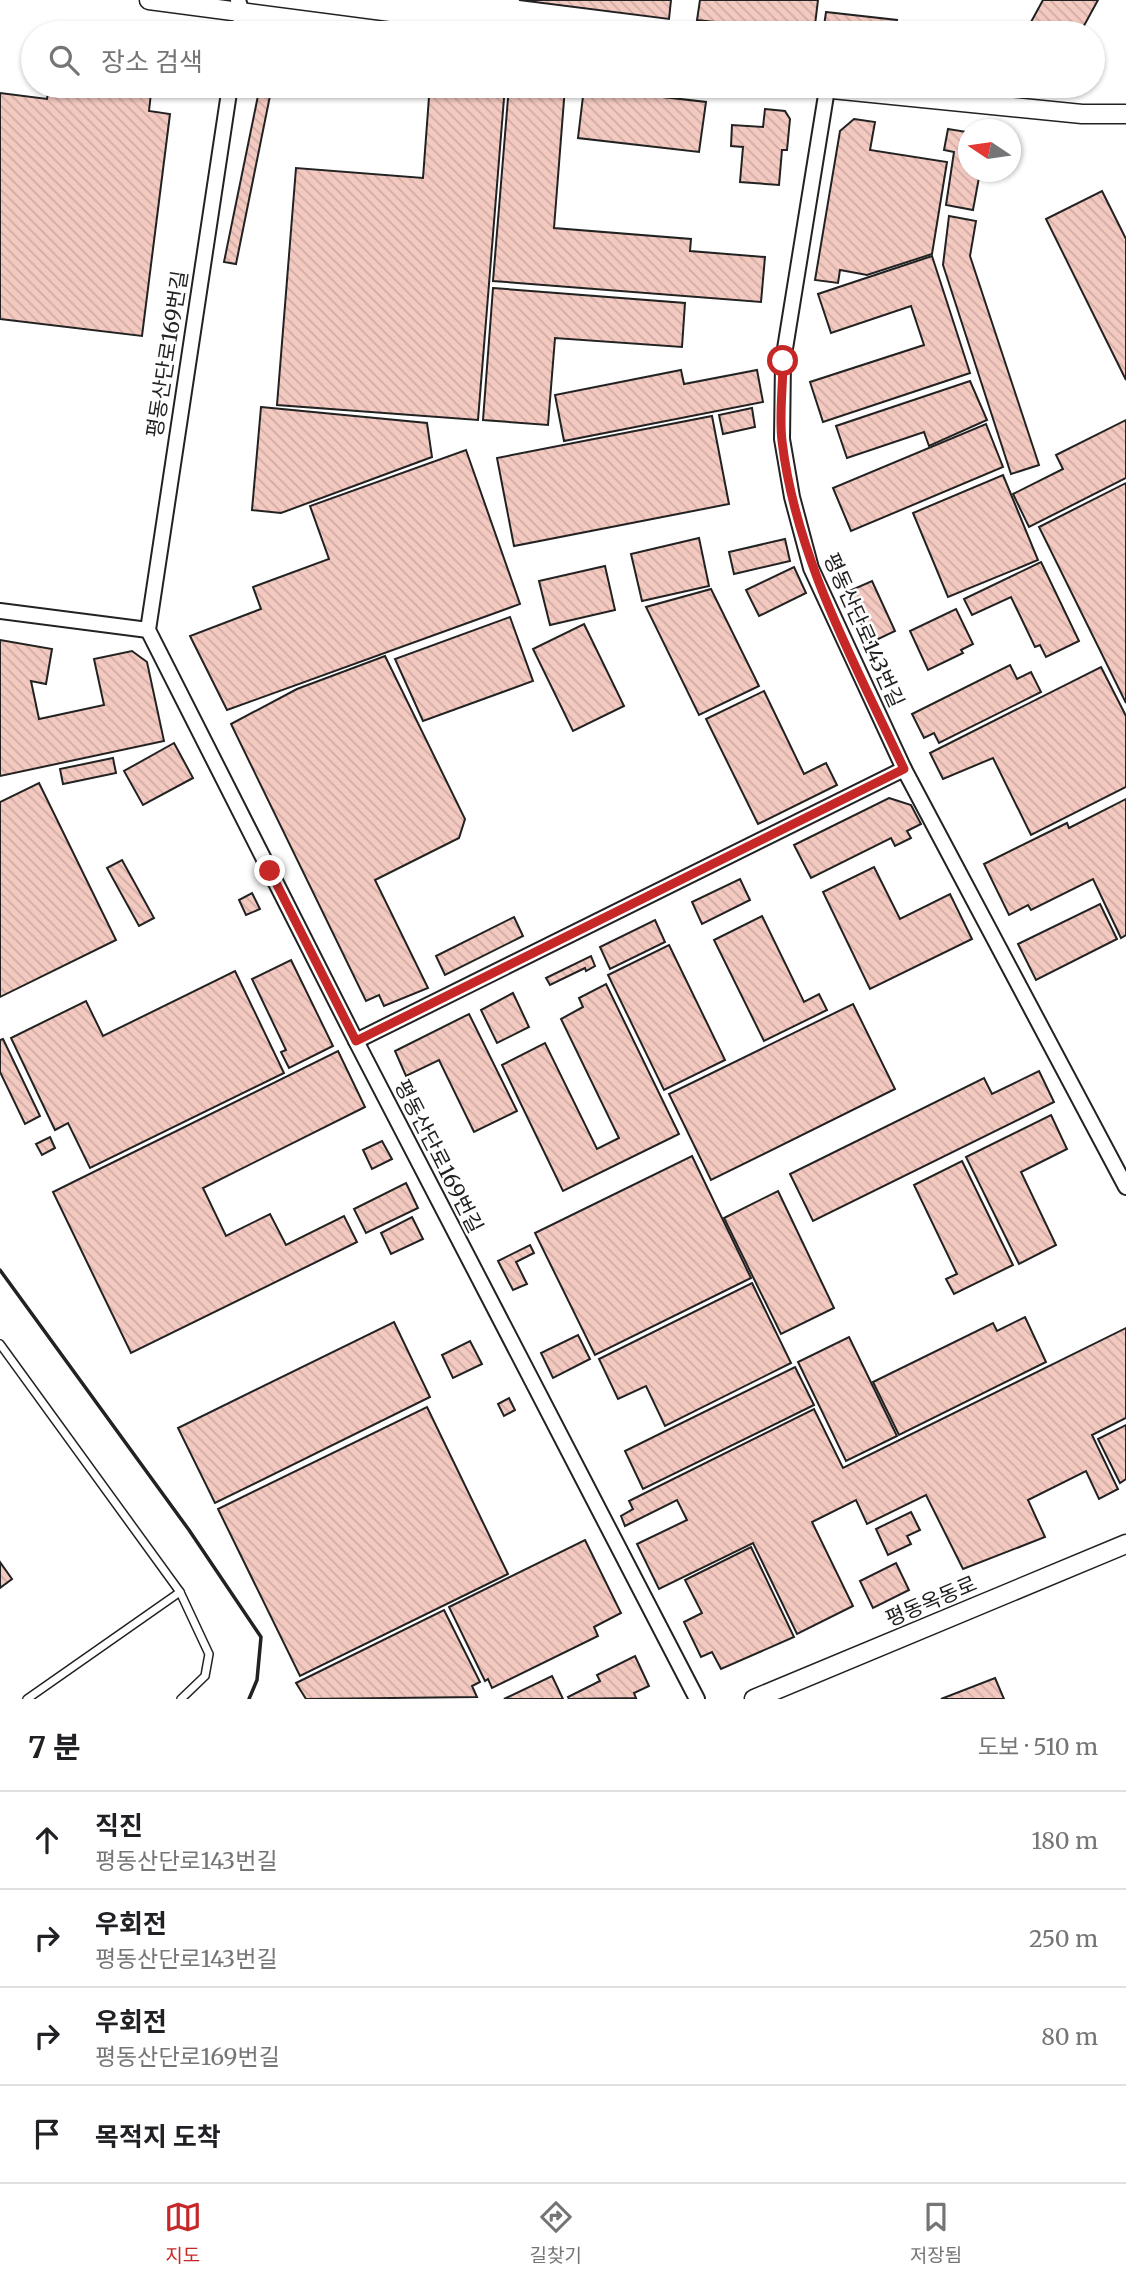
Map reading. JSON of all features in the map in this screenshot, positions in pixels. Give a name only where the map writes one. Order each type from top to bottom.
[{"type":"street","points":[[149,0],[240,6],[329,21]]},
{"type":"street","name":"평동산단로169번길","points":[[228,98],[148,630],[356,1041],[697,1699]]},
{"type":"street","name":"평동산단로143번길","points":[[826,98],[783,361],[782,439],[792,497],[811,568],[904,769],[1126,1187]]},
{"type":"street","points":[[919,98],[1082,114],[1126,114]]},
{"type":"street","points":[[0,611],[148,630]]},
{"type":"street","points":[[356,1041],[904,769]]},
{"type":"street","name":"평동옥동로","points":[[754,1699],[1126,1544]]},
{"type":"lane","points":[[0,1344],[180,1592],[209,1654],[205,1676],[181,1699]]},
{"type":"lane","points":[[27,1699],[180,1592]]},
{"type":"building","points":[[519,0],[671,0],[669,19]]},
{"type":"building","points":[[700,0],[818,0],[815,21],[697,20]]},
{"type":"building","points":[[1043,0],[1098,0],[1087,21],[1032,21]]},
{"type":"building","points":[[826,12],[897,20],[897,21],[825,21]]},
{"type":"building","points":[[0,93],[21,96],[21,98],[150,98],[149,111],[170,114],[142,336],[0,319]]},
{"type":"building","points":[[258,98],[270,98],[236,264],[224,262]]},
{"type":"building","points":[[429,98],[504,98],[478,420],[277,405],[296,168],[423,178]]},
{"type":"building","points":[[508,98],[564,98],[554,228],[691,239],[690,251],[765,257],[761,302],[493,281]]},
{"type":"building","points":[[583,98],[671,98],[706,102],[699,152],[578,138]]},
{"type":"building","points":[[765,109],[785,111],[790,119],[787,150],[782,150],[779,185],[740,182],[743,147],[731,146],[732,125],[763,127]]},
{"type":"building","points":[[854,119],[875,122],[870,150],[947,162],[932,254],[867,275],[840,270],[838,283],[815,280],[840,131]]},
{"type":"building","points":[[948,129],[958,131],[958,182],[978,182],[973,210],[946,205],[954,152],[944,150]]},
{"type":"building","points":[[1102,191],[1126,239],[1126,380],[1046,219]]},
{"type":"building","points":[[949,216],[976,221],[970,256],[1039,465],[1011,474],[943,265]]},
{"type":"building","points":[[932,256],[970,373],[823,422],[810,382],[924,345],[911,306],[831,333],[818,294]]},
{"type":"building","points":[[493,288],[685,303],[682,347],[555,338],[548,425],[483,420]]},
{"type":"building","points":[[681,370],[684,384],[757,370],[763,402],[564,441],[555,395]]},
{"type":"building","points":[[970,381],[987,420],[929,446],[924,432],[847,458],[836,426]]},
{"type":"building","points":[[261,407],[427,423],[432,457],[281,513],[252,510]]},
{"type":"building","points":[[752,408],[755,427],[723,434],[719,415]]},
{"type":"building","points":[[712,416],[729,504],[514,546],[497,458]]},
{"type":"building","points":[[1126,420],[1126,478],[1029,527],[1013,494],[1063,469],[1056,455]]},
{"type":"building","points":[[986,424],[1003,467],[851,531],[833,488]]},
{"type":"building","points":[[466,450],[520,604],[227,710],[190,636],[261,609],[253,587],[329,559],[310,506]]},
{"type":"building","points":[[1003,475],[1038,560],[948,597],[913,513]]},
{"type":"building","points":[[1126,483],[1126,703],[1039,527]]},
{"type":"building","points":[[699,538],[709,586],[642,601],[631,554]]},
{"type":"building","points":[[785,539],[790,561],[734,574],[729,552]]},
{"type":"building","points":[[1041,562],[1079,641],[1046,657],[1040,645],[1035,647],[1011,597],[972,615],[964,599]]},
{"type":"building","points":[[605,566],[615,610],[550,625],[539,581]]},
{"type":"building","points":[[794,567],[806,593],[759,616],[746,590]]},
{"type":"building","points":[[872,581],[895,631],[870,643],[847,592]]},
{"type":"building","points":[[711,589],[759,686],[699,715],[646,607]]},
{"type":"building","points":[[956,609],[973,644],[961,650],[963,653],[928,670],[910,631]]},
{"type":"building","points":[[510,617],[533,681],[423,721],[395,659]]},
{"type":"building","points":[[584,624],[624,706],[573,731],[533,649]]},
{"type":"building","points":[[0,640],[52,649],[46,684],[31,681],[39,719],[104,705],[94,659],[132,651],[147,662],[164,741],[0,776]]},
{"type":"building","points":[[385,656],[465,819],[459,838],[375,880],[428,988],[384,1006],[379,995],[366,1001],[231,724],[297,689]]},
{"type":"building","points":[[1010,665],[1017,679],[1031,672],[1041,692],[939,743],[934,733],[924,738],[912,714]]},
{"type":"building","points":[[1101,667],[1126,716],[1126,787],[1031,835],[993,758],[943,779],[930,753]]},
{"type":"building","points":[[764,691],[804,774],[826,763],[837,785],[758,824],[706,719]]},
{"type":"building","points":[[174,743],[193,778],[143,805],[124,771]]},
{"type":"building","points":[[113,758],[116,773],[63,784],[60,769]]},
{"type":"building","points":[[39,783],[116,940],[0,997],[0,802]]},
{"type":"building","points":[[889,798],[911,805],[921,824],[907,831],[911,838],[895,846],[891,838],[811,878],[794,845]]},
{"type":"building","points":[[1126,799],[1126,935],[1121,938],[1093,879],[1031,910],[1028,905],[1009,915],[984,864],[1067,823],[1069,828]]},
{"type":"building","points":[[122,860],[154,918],[139,926],[107,868]]},
{"type":"building","points":[[874,867],[900,919],[950,894],[972,939],[870,989],[823,892]]},
{"type":"building","points":[[740,879],[750,900],[702,924],[692,902]]},
{"type":"building","points":[[252,893],[260,909],[246,915],[239,900]]},
{"type":"building","points":[[1100,904],[1117,939],[1036,980],[1018,944]]},
{"type":"building","points":[[762,916],[804,1002],[819,994],[827,1010],[764,1041],[714,940]]},
{"type":"building","points":[[514,917],[523,936],[445,975],[436,956]]},
{"type":"building","points":[[655,920],[665,942],[610,969],[600,947]]},
{"type":"building","points":[[669,945],[725,1060],[664,1090],[608,975]]},
{"type":"building","points":[[591,956],[595,966],[550,985],[546,978]]},
{"type":"building","points":[[291,960],[333,1046],[289,1068],[281,1052],[286,1050],[252,979]]},
{"type":"building","points":[[235,971],[284,1073],[90,1168],[68,1123],[55,1130],[11,1038],[86,1001],[103,1036]]},
{"type":"building","points":[[606,984],[679,1134],[563,1191],[502,1065],[545,1043],[597,1149],[619,1138],[561,1019],[583,1007],[579,998]]},
{"type":"building","points":[[513,993],[529,1027],[497,1043],[481,1010]]},
{"type":"building","points":[[853,1004],[895,1089],[711,1180],[669,1094]]},
{"type":"building","points":[[469,1014],[517,1111],[474,1132],[439,1060],[406,1076],[395,1051]]},
{"type":"building","points":[[3,1039],[40,1116],[25,1124],[0,1072],[0,1040]]},
{"type":"building","points":[[338,1051],[365,1107],[203,1188],[226,1236],[270,1214],[286,1245],[344,1216],[357,1242],[131,1353],[53,1192]]},
{"type":"building","points":[[1039,1071],[1054,1102],[813,1221],[790,1174],[984,1078],[992,1094]]},
{"type":"building","points":[[1051,1115],[1067,1149],[1021,1172],[1056,1245],[1019,1264],[966,1157]]},
{"type":"building","points":[[50,1137],[55,1148],[42,1155],[36,1144]]},
{"type":"building","points":[[382,1141],[392,1159],[372,1169],[363,1150]]},
{"type":"building","points":[[692,1156],[751,1278],[595,1355],[535,1233]]},
{"type":"building","points":[[962,1161],[1013,1265],[954,1294],[946,1279],[957,1274],[914,1185]]},
{"type":"building","points":[[406,1183],[418,1208],[366,1233],[354,1209]]},
{"type":"building","points":[[778,1191],[834,1308],[781,1334],[724,1218]]},
{"type":"building","points":[[412,1217],[423,1239],[391,1254],[381,1233]]},
{"type":"building","points":[[530,1245],[534,1253],[516,1262],[527,1284],[513,1290],[498,1261]]},
{"type":"building","points":[[752,1283],[791,1363],[665,1426],[646,1386],[618,1399],[599,1359]]},
{"type":"building","points":[[1025,1317],[1046,1362],[899,1435],[873,1382],[993,1323],[997,1331]]},
{"type":"building","points":[[394,1322],[430,1397],[215,1503],[178,1428]]},
{"type":"building","points":[[1126,1328],[1126,1418],[1092,1435],[1118,1489],[1099,1499],[1086,1471],[1028,1500],[1045,1537],[963,1569],[926,1495],[867,1524],[856,1500],[812,1522],[853,1606],[797,1634],[753,1543],[659,1589],[637,1544],[687,1520],[677,1500],[625,1526],[621,1516],[633,1509],[629,1501],[814,1409],[843,1468]]},
{"type":"building","points":[[578,1335],[590,1359],[553,1378],[541,1353]]},
{"type":"building","points":[[849,1337],[897,1436],[846,1461],[798,1362]]},
{"type":"building","points":[[470,1341],[482,1364],[453,1378],[442,1355]]},
{"type":"building","points":[[795,1367],[814,1405],[643,1489],[625,1451]]},
{"type":"building","points":[[509,1398],[515,1410],[504,1416],[498,1404]]},
{"type":"building","points":[[427,1407],[508,1574],[300,1676],[218,1509]]},
{"type":"building","points":[[1126,1425],[1126,1479],[1120,1483],[1098,1439]]},
{"type":"building","points":[[911,1512],[920,1530],[907,1536],[911,1544],[888,1555],[876,1529]]},
{"type":"building","points":[[585,1540],[621,1613],[594,1627],[598,1636],[492,1688],[488,1679],[485,1681],[449,1607]]},
{"type":"building","points":[[751,1547],[794,1637],[721,1669],[712,1652],[701,1657],[684,1622],[702,1613],[685,1580]]},
{"type":"building","points":[[0,1562],[12,1579],[0,1588]]},
{"type":"building","points":[[896,1563],[909,1590],[873,1608],[860,1581]]},
{"type":"building","points":[[444,1610],[480,1682],[472,1686],[477,1697],[306,1699],[296,1683]]},
{"type":"building","points":[[635,1656],[649,1686],[634,1693],[636,1698],[569,1699],[568,1697],[600,1681],[597,1675]]},
{"type":"building","points":[[552,1676],[563,1699],[504,1699]]},
{"type":"building","points":[[995,1678],[1004,1699],[941,1699]]},
{"type":"wall","points":[[0,1270],[189,1530],[261,1637],[257,1680],[249,1699]]},
{"type":"route","points":[[270,871],[356,1041],[904,769],[811,568],[792,497],[782,439],[783,361]]}]
